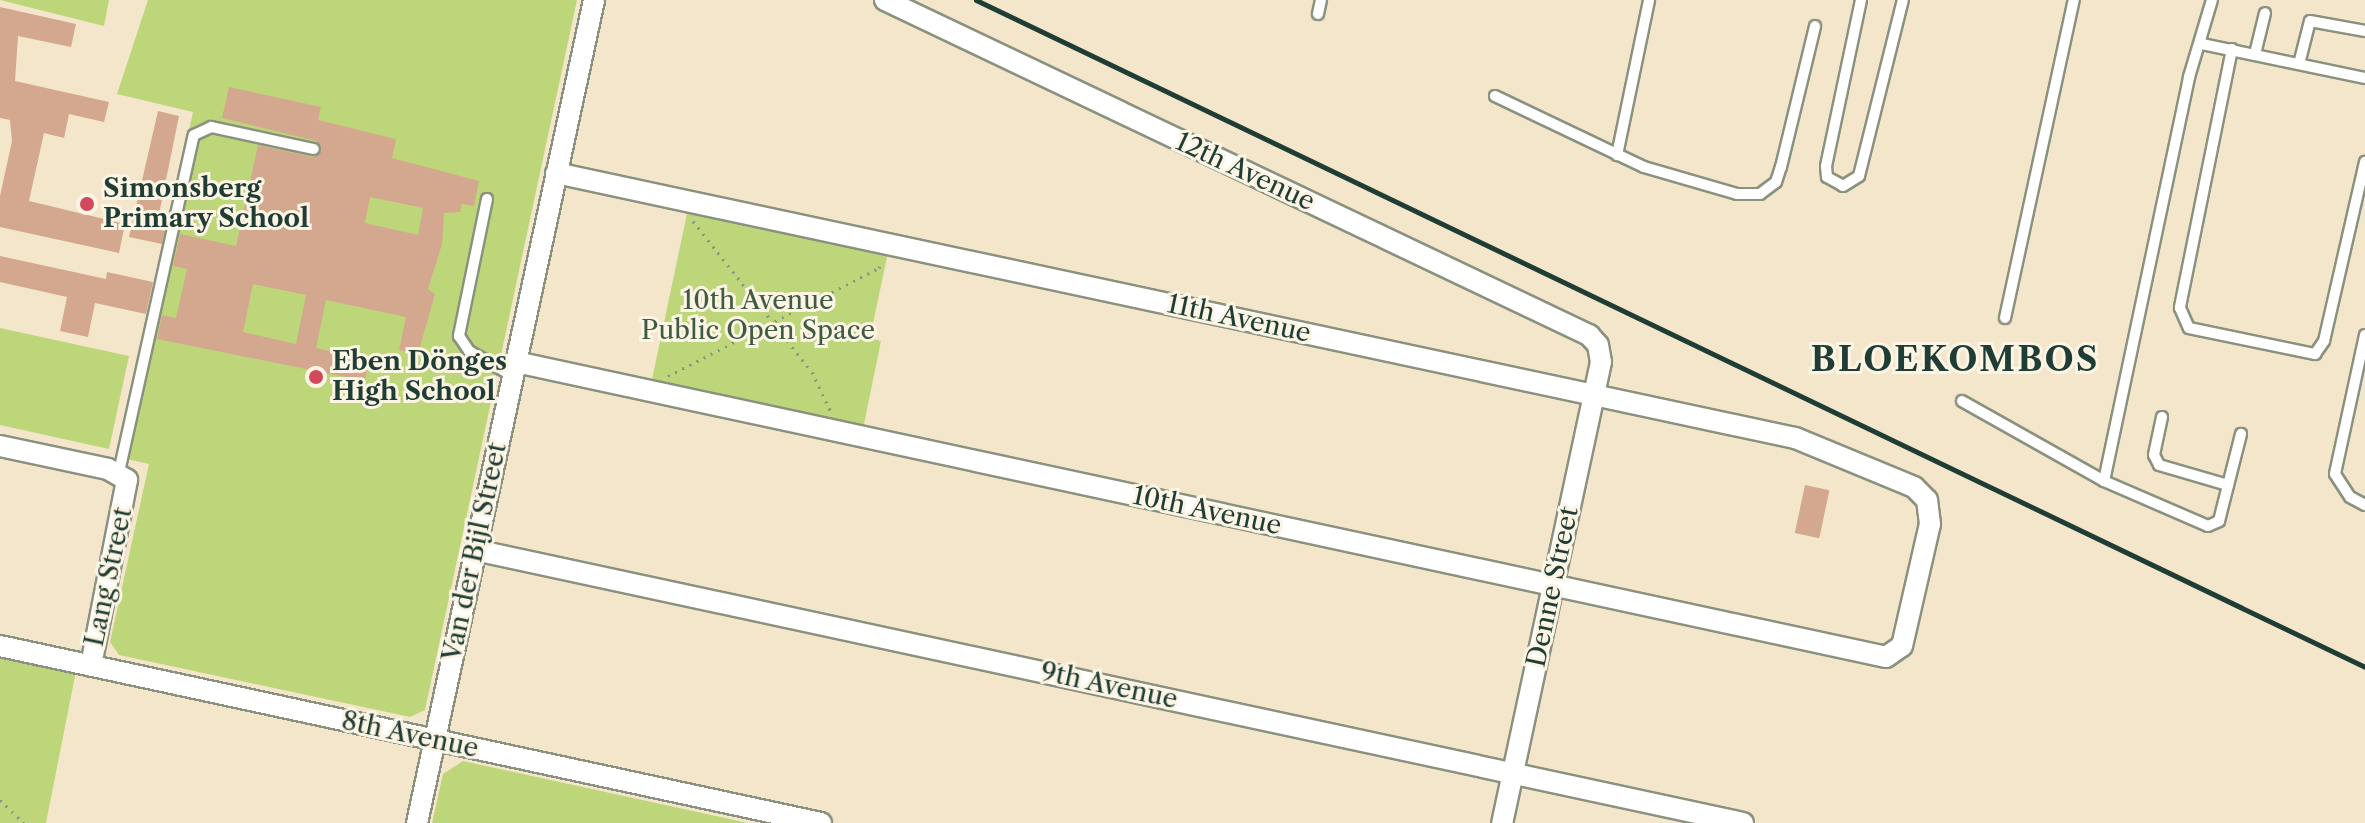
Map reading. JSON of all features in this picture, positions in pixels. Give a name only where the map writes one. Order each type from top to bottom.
[{"type":"street","name":"Van der Bijl Street","points":[[417,823],[594,0]]},
{"type":"street","name":"12th Avenue","points":[[885,0],[1589,335],[1601,350]]},
{"type":"street","name":"11th Avenue","points":[[556,173],[1795,438],[1914,487],[1927,500],[1931,516],[1897,653]]},
{"type":"street","name":"Denne Street","points":[[1502,823],[1601,350]]},
{"type":"street","name":"10th Avenue","points":[[514,369],[651,391],[1886,657],[1897,653]]},
{"type":"street","points":[[0,446],[124,480]]},
{"type":"street","name":"Lang Street","points":[[91,666],[124,480]]},
{"type":"street","name":"9th Avenue","points":[[475,550],[1743,823]]},
{"type":"street","name":"8th Avenue","points":[[0,646],[821,823]]},
{"type":"lane","points":[[1318,14],[1321,0]]},
{"type":"lane","points":[[1617,155],[1649,0]]},
{"type":"lane","points":[[1861,0],[1826,166],[1827,177],[1843,186],[1859,176],[1903,0]]},
{"type":"lane","points":[[2005,318],[2074,0]]},
{"type":"lane","points":[[2104,481],[2189,77],[2202,44],[2212,0]]},
{"type":"lane","points":[[2255,54],[2265,13]]},
{"type":"lane","points":[[2299,64],[2310,21],[2365,31]]},
{"type":"lane","points":[[1495,96],[1617,155],[1737,194],[1760,194],[1770,188],[1781,167],[1815,26]]},
{"type":"lane","points":[[2202,44],[2365,78]]},
{"type":"lane","points":[[2232,49],[2180,308],[2189,328],[2315,354],[2324,341],[2365,162]]},
{"type":"lane","points":[[124,480],[194,135],[211,127],[314,149]]},
{"type":"lane","points":[[487,199],[459,336],[469,351],[514,369]]},
{"type":"lane","points":[[2365,335],[2335,474],[2350,497],[2365,505]]},
{"type":"lane","points":[[1962,401],[2104,481],[2208,526],[2219,521],[2241,434]]},
{"type":"lane","points":[[2162,417],[2154,455],[2159,465],[2228,485]]},
{"type":"path","points":[[690,202],[691,217],[812,372],[835,420],[833,431]]},
{"type":"path","points":[[651,391],[657,382],[879,268],[886,243]]},
{"type":"path","points":[[0,800],[24,823]]},
{"type":"green space","points":[[0,0],[109,0],[104,26]]},
{"type":"green space","name":"Eben Dönges High School","points":[[148,0],[577,0],[425,710],[410,717],[119,655],[110,642],[149,464],[117,457],[193,112],[117,94]]},
{"type":"green space","name":"10th Avenue Public Open Space","points":[[688,209],[888,252],[870,338],[881,341],[863,429],[651,384]]},
{"type":"green space","points":[[0,328],[129,356],[109,449],[0,425]]},
{"type":"green space","points":[[0,655],[76,671],[46,823],[0,823]]},
{"type":"green space","points":[[463,761],[748,823],[432,823],[443,774]]},
{"type":"building","points":[[0,7],[76,24],[71,47],[18,36],[15,81],[109,102],[104,122],[69,114],[64,138],[44,133],[29,201],[125,224],[119,253],[0,227],[0,196],[12,141],[10,120],[0,118]]},
{"type":"building","points":[[229,87],[321,107],[318,120],[396,139],[392,158],[479,181],[474,206],[462,204],[460,212],[444,213],[442,244],[428,289],[435,294],[418,354],[399,350],[406,317],[326,300],[316,348],[369,360],[365,381],[157,339],[162,315],[176,318],[187,269],[173,266],[180,234],[236,246],[258,145],[312,157],[322,151],[316,141],[222,118]],"holes":[[[370,197],[423,208],[418,235],[365,223]],[[253,284],[306,295],[296,344],[243,332]]]},
{"type":"building","points":[[158,111],[179,116],[156,229],[165,231],[162,244],[129,237]]},
{"type":"building","points":[[0,256],[106,279],[107,272],[153,282],[146,314],[95,303],[88,337],[60,331],[67,297],[0,282]]},
{"type":"building","points":[[1805,485],[1829,490],[1819,538],[1795,533]]},
{"type":"railway","points":[[976,0],[2365,667]]},
{"type":"place","name":"Simonsberg Primary School","points":[[87,204]]},
{"type":"place","name":"Eben Dönges High School","points":[[316,377]]},
{"type":"district","name":"BLOEKOMBOS","points":[[1955,360]]}]
